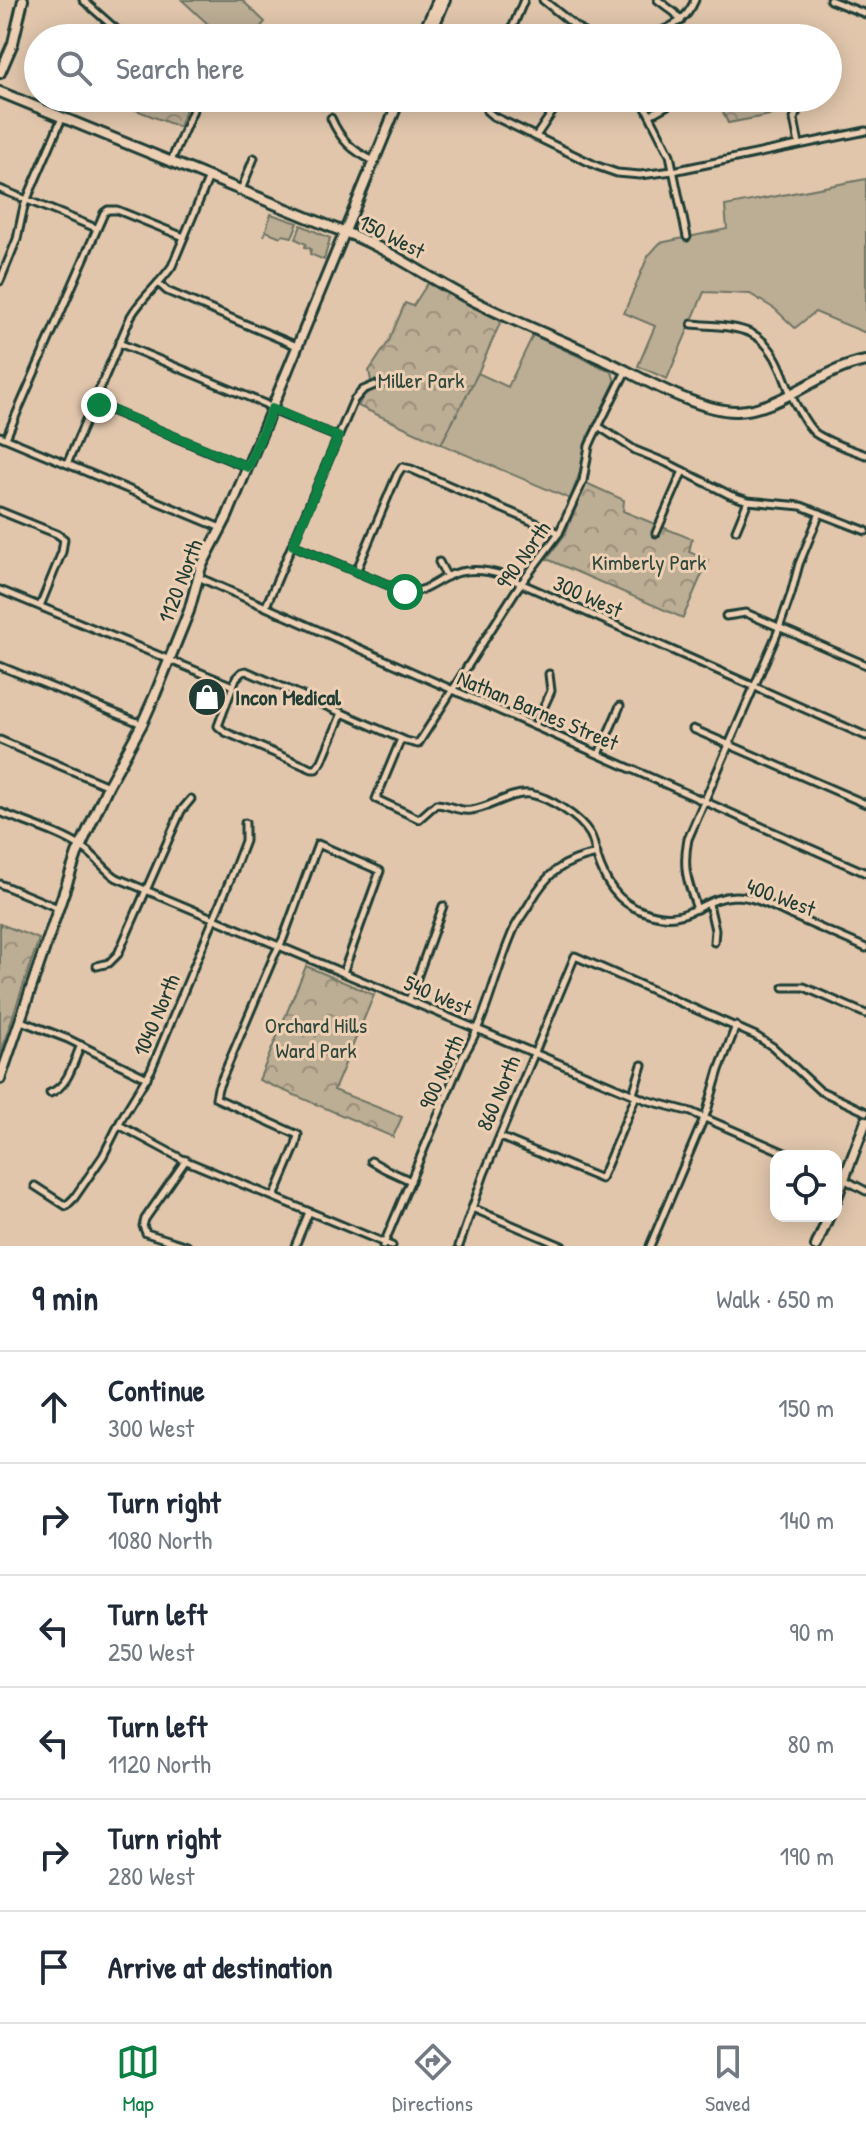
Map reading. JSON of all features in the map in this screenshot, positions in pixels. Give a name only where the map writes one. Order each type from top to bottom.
[{"type":"street","points":[[0,73],[13,43],[23,0]]},
{"type":"street","points":[[83,0],[110,24]]},
{"type":"street","points":[[427,24],[438,0]]},
{"type":"street","points":[[435,24],[445,0]]},
{"type":"street","points":[[514,24],[524,0]]},
{"type":"street","points":[[543,0],[573,24]]},
{"type":"street","points":[[658,0],[681,21]]},
{"type":"street","points":[[675,24],[691,11],[695,0]]},
{"type":"street","points":[[830,0],[866,14]]},
{"type":"street","name":"150 West","points":[[0,92],[24,102]]},
{"type":"street","name":"150 West","points":[[50,112],[385,250],[469,299],[714,409],[750,410],[791,394]]},
{"type":"street","points":[[171,161],[192,112]]},
{"type":"street","name":"1120 North","points":[[0,1079],[81,846],[108,786],[142,724],[170,659],[189,611],[197,577],[248,467],[394,112]]},
{"type":"street","points":[[490,112],[588,162],[617,173],[640,175],[866,131]]},
{"type":"street","points":[[536,136],[552,112]]},
{"type":"street","points":[[648,112],[668,150],[687,237]]},
{"type":"street","points":[[650,115],[655,112]]},
{"type":"street","points":[[797,112],[794,119],[799,144]]},
{"type":"street","points":[[0,281],[3,263],[17,239],[27,200],[62,117]]},
{"type":"street","points":[[331,118],[348,145],[374,161]]},
{"type":"street","points":[[241,190],[254,158]]},
{"type":"street","points":[[67,464],[136,308],[172,266],[209,177]]},
{"type":"street","points":[[0,189],[96,228]]},
{"type":"street","points":[[184,237],[117,210],[108,210],[100,218],[3,437],[221,528]]},
{"type":"street","points":[[158,283],[167,291],[298,346]]},
{"type":"street","points":[[692,324],[739,328],[768,345],[812,430],[866,455]]},
{"type":"street","points":[[119,343],[338,437]]},
{"type":"street","points":[[791,394],[835,370],[866,361]]},
{"type":"street","name":"990 North","points":[[401,739],[418,744],[521,583],[559,533],[583,481],[589,446],[626,371]]},
{"type":"street","points":[[266,606],[354,400],[363,390],[375,385]]},
{"type":"street","points":[[93,403],[248,467]]},
{"type":"street","points":[[598,426],[635,450],[724,493],[748,501],[795,505],[866,531]]},
{"type":"street","points":[[356,572],[402,467],[559,533]]},
{"type":"street","points":[[656,533],[683,471]]},
{"type":"street","points":[[736,530],[748,501]]},
{"type":"street","points":[[0,511],[64,539],[62,552],[40,606]]},
{"type":"street","points":[[697,909],[688,885],[684,859],[688,839],[778,627],[820,513]]},
{"type":"street","name":"300 West","points":[[293,545],[405,592],[421,592],[464,571],[485,571],[521,583],[866,736]]},
{"type":"street","points":[[439,562],[447,577]]},
{"type":"street","name":"Nathan Barnes Street","points":[[197,577],[866,873]]},
{"type":"street","points":[[0,590],[233,686]]},
{"type":"street","points":[[726,616],[746,613],[866,665]]},
{"type":"street","points":[[0,666],[142,724]]},
{"type":"street","points":[[342,713],[316,769],[307,768],[225,732],[218,726],[233,686],[242,672],[250,672],[401,739]]},
{"type":"street","points":[[535,726],[551,691],[549,674]]},
{"type":"street","points":[[599,754],[620,706]]},
{"type":"street","points":[[693,729],[866,804]]},
{"type":"street","name":"400 West","points":[[401,739],[376,799],[419,819],[436,804],[456,810],[470,810],[516,795],[535,795],[555,803],[590,833],[609,885],[617,896],[631,906],[649,914],[667,916],[684,915],[732,896],[751,899],[866,948]]},
{"type":"street","points":[[0,740],[108,786]]},
{"type":"street","points":[[97,966],[115,960],[181,811],[191,799]]},
{"type":"street","points":[[0,812],[81,846]]},
{"type":"street","name":"1040 North","points":[[35,1186],[66,1206],[103,1156],[118,1124],[147,1078],[245,841],[245,823]]},
{"type":"street","points":[[274,1197],[298,1135],[216,1098],[318,844],[380,871],[343,973]]},
{"type":"street","name":"540 West","points":[[81,846],[110,874],[634,1095],[704,1118],[778,1150]]},
{"type":"street","name":"900 North","points":[[384,1245],[463,1056],[478,1029],[512,933],[537,889],[558,868],[597,854]]},
{"type":"street","points":[[0,884],[58,908]]},
{"type":"street","points":[[709,904],[715,930],[714,942]]},
{"type":"street","points":[[409,1000],[443,906]]},
{"type":"street","name":"860 North","points":[[459,1246],[500,1137],[575,956],[736,1026]]},
{"type":"street","points":[[784,987],[804,987],[866,1014]]},
{"type":"street","points":[[20,1020],[81,1045],[147,1078]]},
{"type":"street","points":[[650,1246],[704,1118],[736,1026],[773,1047],[819,1090],[866,1112]]},
{"type":"street","points":[[50,1093],[65,1083],[81,1045]]},
{"type":"street","points":[[500,1137],[601,1179],[634,1095],[642,1065]]},
{"type":"street","points":[[842,1173],[866,1121]]},
{"type":"street","points":[[118,1124],[186,1160],[392,1246]]},
{"type":"street","points":[[186,1160],[145,1219],[143,1230],[187,1246]]},
{"type":"street","points":[[371,1161],[411,1181]]},
{"type":"street","points":[[842,1178],[866,1191]]},
{"type":"street","points":[[472,1208],[562,1246]]},
{"type":"street","points":[[295,1246],[309,1212]]},
{"type":"street","points":[[816,1246],[826,1222]]},
{"type":"green space","points":[[182,0],[242,0],[265,22],[263,24],[208,24]]},
{"type":"green space","points":[[141,112],[185,112],[179,127]]},
{"type":"green space","points":[[723,112],[786,112],[728,123]]},
{"type":"green space","points":[[866,179],[866,333],[815,312],[795,328],[775,309],[750,294],[704,292],[667,379],[638,366],[655,326],[624,313],[648,256],[660,243],[727,229],[725,206]]},
{"type":"green space","points":[[271,214],[298,223],[292,237],[281,237],[266,231],[264,236]]},
{"type":"green space","points":[[301,225],[330,238],[324,260],[310,254],[311,249],[296,239]]},
{"type":"green space","name":"Miller Park","points":[[428,283],[501,321],[441,444],[358,406],[371,381],[369,371],[389,341],[405,303],[413,306]]},
{"type":"green space","points":[[533,335],[612,372],[615,382],[585,443],[580,472],[570,499],[441,444],[478,373],[508,387]]},
{"type":"green space","name":"Kimberly Park","points":[[586,483],[624,500],[623,511],[692,539],[689,552],[708,560],[683,618],[547,559],[565,534]]},
{"type":"green space","points":[[0,924],[39,939],[0,1054]]},
{"type":"green space","name":"Orchard Hills Ward Park","points":[[306,966],[374,995],[334,1090],[402,1117],[393,1137],[259,1080]]},
{"type":"place","name":"Incon Medical","points":[[207,697]]},
{"type":"route","points":[[99,405],[248,467],[272,409],[338,437],[293,545],[405,592]]}]
